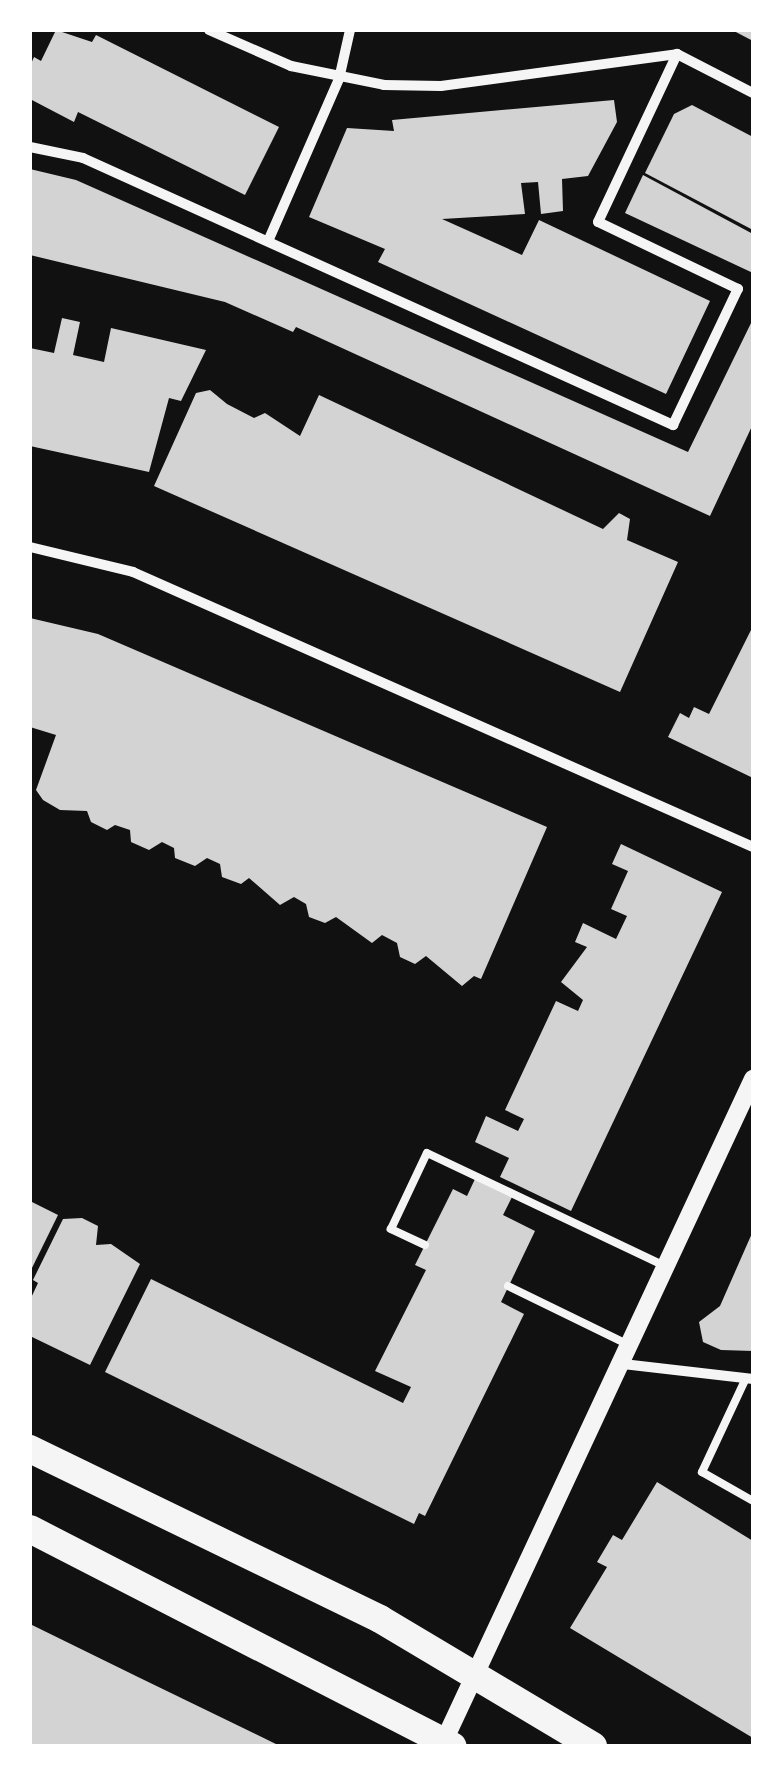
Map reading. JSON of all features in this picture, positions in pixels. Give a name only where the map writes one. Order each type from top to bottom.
[{"type":"highway","points":[[30,1449],[476,1672],[593,1746]]},
{"type":"highway","points":[[30,1530],[448,1743]]},
{"type":"street","points":[[208,30],[338,79],[442,86],[677,54],[753,93]]},
{"type":"street","points":[[269,239],[338,79],[350,30]]},
{"type":"street","points":[[30,147],[83,158],[673,424],[738,289],[598,222],[677,54]]},
{"type":"street","points":[[30,547],[133,572],[753,848]]},
{"type":"street","points":[[448,1743],[476,1672],[753,1079]]},
{"type":"street","points":[[627,1355],[750,1378]]},
{"type":"lane","points":[[425,1246],[392,1228],[427,1152],[668,1268]]},
{"type":"lane","points":[[508,1286],[627,1355]]},
{"type":"lane","points":[[750,1378],[702,1472],[753,1501]]},
{"type":"building","points":[[56,30],[92,42],[96,35],[279,127],[245,195],[78,112],[74,122],[30,99],[30,66],[34,57],[41,61]]},
{"type":"building","points":[[732,30],[753,30],[753,41]]},
{"type":"building","points":[[614,100],[617,122],[588,176],[562,179],[563,211],[541,214],[538,182],[521,183],[525,214],[442,219],[522,255],[539,220],[710,301],[666,394],[378,262],[385,249],[309,217],[347,128],[394,131],[392,120]]},
{"type":"building","points":[[692,105],[753,137],[753,230],[645,173],[674,114]]},
{"type":"building","points":[[30,169],[76,180],[688,452],[753,319],[753,424],[710,516],[296,327],[293,332],[225,302],[30,255]]},
{"type":"building","points":[[643,175],[753,234],[753,273],[625,213]]},
{"type":"building","points":[[62,318],[80,322],[73,355],[104,362],[111,328],[206,350],[181,401],[169,398],[149,472],[30,446],[30,348],[54,353]]},
{"type":"building","points":[[210,390],[254,418],[265,413],[300,436],[319,395],[603,529],[619,513],[630,519],[627,540],[678,562],[620,692],[154,486],[196,393]]},
{"type":"building","points":[[30,618],[98,634],[547,827],[481,979],[474,976],[462,986],[426,956],[415,964],[400,957],[397,943],[382,935],[372,943],[336,917],[325,923],[309,917],[306,904],[294,897],[280,905],[249,878],[241,884],[222,877],[220,864],[207,858],[195,866],[175,858],[174,848],[162,842],[149,850],[131,842],[130,830],[115,825],[107,830],[91,822],[87,811],[60,810],[43,800],[36,790],[56,735],[30,727]]},
{"type":"building","points":[[753,626],[753,778],[668,737],[680,713],[689,718],[694,707],[709,714]]},
{"type":"building","points":[[621,844],[722,892],[571,1211],[500,1177],[509,1158],[475,1142],[486,1116],[518,1131],[524,1119],[505,1110],[556,1001],[578,1011],[583,1000],[561,982],[587,947],[575,942],[583,923],[616,939],[627,916],[611,909],[628,871],[612,864]]},
{"type":"building","points":[[475,1179],[512,1197],[503,1215],[535,1231],[501,1302],[524,1314],[425,1516],[419,1513],[414,1524],[105,1372],[151,1279],[403,1403],[411,1387],[375,1371],[426,1270],[415,1265],[453,1189],[467,1196]]},
{"type":"building","points":[[30,1201],[58,1215],[30,1272]]},
{"type":"building","points":[[82,1218],[98,1226],[96,1245],[111,1244],[140,1264],[90,1365],[30,1336],[30,1300],[38,1283],[33,1280],[63,1219]]},
{"type":"building","points":[[753,1231],[753,1351],[721,1350],[703,1342],[699,1322],[720,1306]]},
{"type":"building","points":[[657,1482],[753,1541],[753,1738],[570,1628],[607,1567],[597,1562],[613,1535],[622,1540]]},
{"type":"building","points":[[30,1624],[138,1677],[280,1746],[30,1746]]}]
